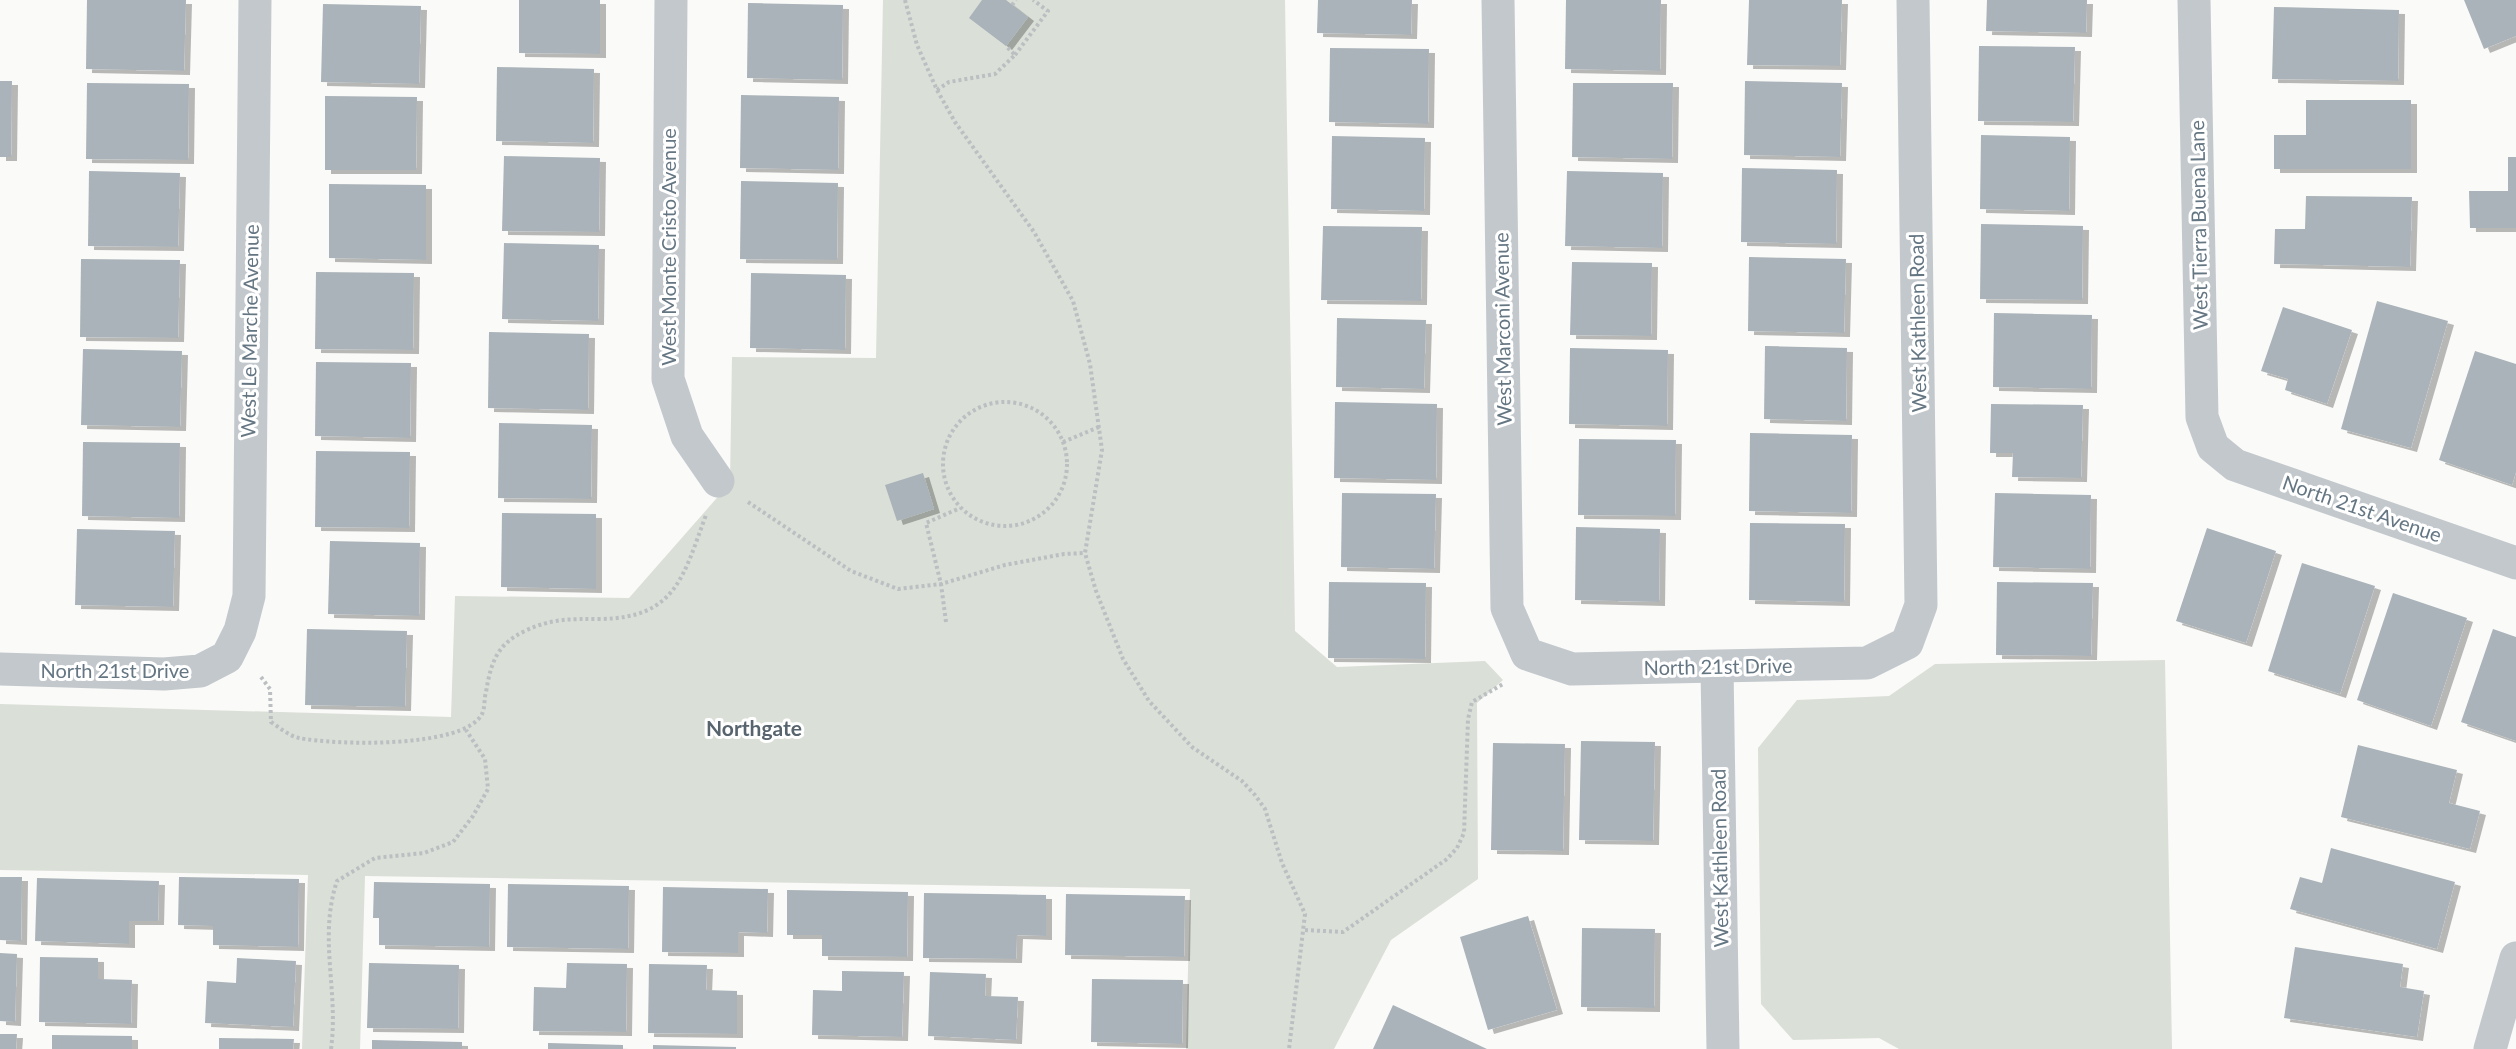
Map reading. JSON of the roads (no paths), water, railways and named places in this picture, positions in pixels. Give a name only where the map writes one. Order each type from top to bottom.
[{"type":"street","name":"West Le Marche Avenue","points":[[227,657],[240,631],[249,596],[255,0]]},
{"type":"street","name":"West Monte Cristo Avenue","points":[[671,0],[668,379],[687,436],[718,481]]},
{"type":"street","name":"West Marconi Avenue","points":[[1498,0],[1507,608],[1527,654]]},
{"type":"street","name":"West Kathleen Road","points":[[1907,643],[1921,605],[1913,0]]},
{"type":"street","name":"West Tierra Buena Lane","points":[[2194,0],[2202,417],[2212,447]]},
{"type":"street","name":"North 21st Avenue","points":[[2212,447],[2235,465],[2516,563]]},
{"type":"street","name":"North 21st Drive","points":[[1527,654],[1572,669],[1718,668],[1867,663],[1907,643]]},
{"type":"street","name":"North 21st Drive","points":[[0,669],[164,674],[200,671],[227,657]]},
{"type":"street","name":"West Kathleen Road","points":[[1718,668],[1723,1049]]},
{"type":"street","points":[[2490,1049],[2516,958]]},
{"type":"district","name":"Northgate","points":[[754,729]]}]
